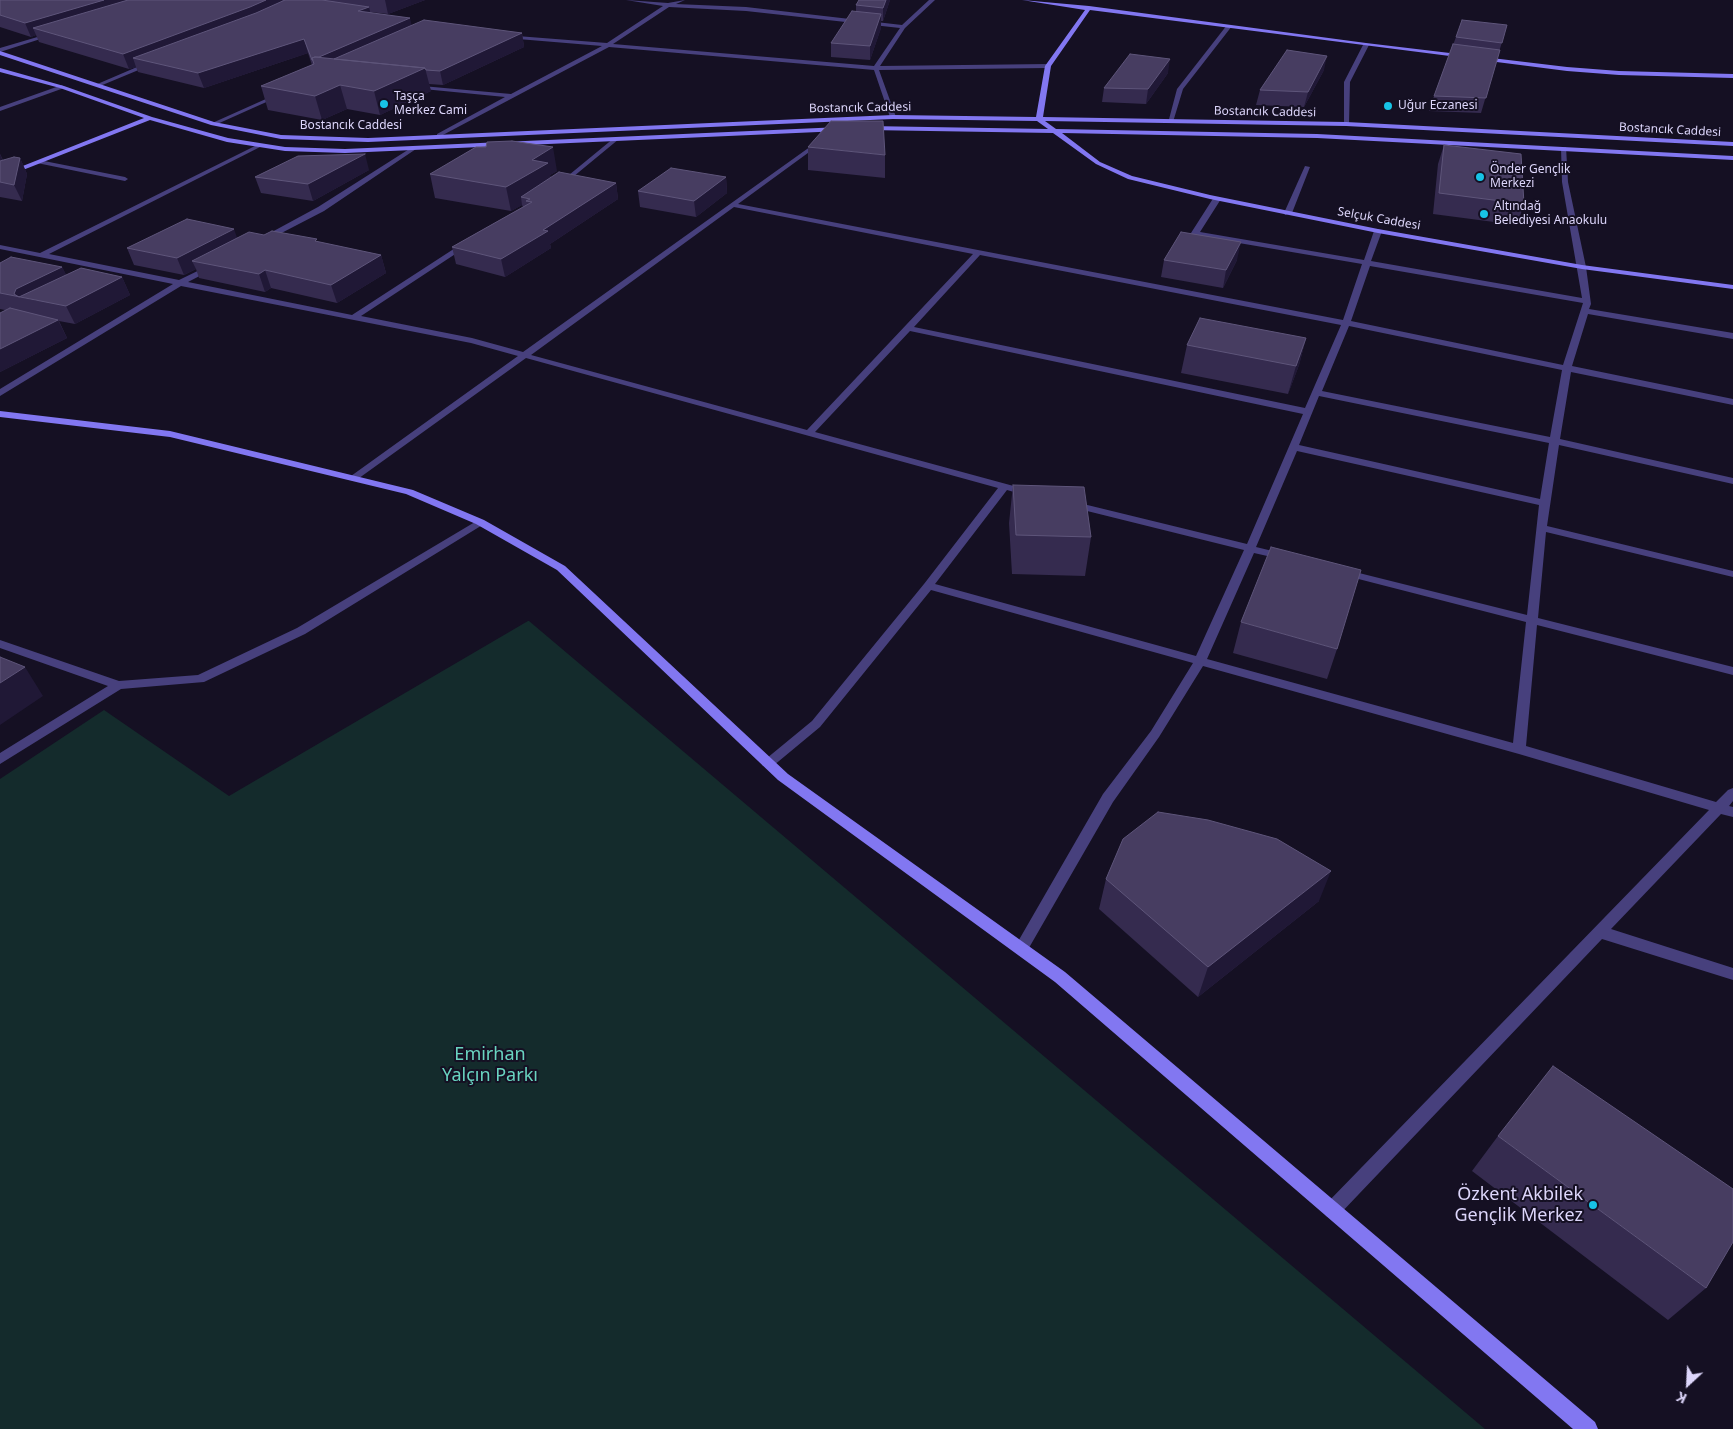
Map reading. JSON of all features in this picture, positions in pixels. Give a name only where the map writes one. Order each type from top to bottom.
[{"type":"main road","points":[[1025,0],[1366,45],[1567,69],[1619,73],[1733,76]]},
{"type":"main road","points":[[1039,120],[1048,66],[1089,8]]},
{"type":"main road","name":"Bostancık Caddesi","points":[[0,52],[213,124],[281,137],[368,140],[893,117],[1346,124],[1733,144]]},
{"type":"main road","name":"Bostancık Caddesi","points":[[0,70],[62,87],[150,118],[227,140],[286,150],[344,151],[842,129]]},
{"type":"main road","points":[[0,177],[150,118]]},
{"type":"main road","name":"Selçuk Caddesi","points":[[1039,120],[1098,163],[1130,178],[1217,199],[1378,231],[1582,267],[1733,287]]},
{"type":"main road","name":"Bostancık Caddesi","points":[[864,128],[1317,136],[1733,158]]},
{"type":"main road","points":[[0,414],[170,434],[409,492],[480,522],[561,568],[783,777],[1068,984],[1588,1429]]},
{"type":"street","points":[[629,0],[668,5],[746,9],[903,28]]},
{"type":"street","points":[[439,136],[606,46],[668,5],[682,0]]},
{"type":"street","points":[[876,68],[903,28],[932,0]]},
{"type":"street","points":[[1170,122],[1180,90],[1229,26]]},
{"type":"street","points":[[0,52],[64,31]]},
{"type":"street","points":[[503,35],[606,46],[725,54],[876,68],[1048,66]]},
{"type":"street","points":[[1346,124],[1347,82],[1366,45]]},
{"type":"street","points":[[98,85],[155,61]]},
{"type":"street","points":[[876,68],[893,117]]},
{"type":"street","points":[[409,86],[512,96]]},
{"type":"street","points":[[0,109],[62,87]]},
{"type":"street","points":[[213,124],[285,93]]},
{"type":"street","points":[[356,478],[732,204],[842,129]]},
{"type":"street","points":[[552,192],[616,139]]},
{"type":"street","points":[[42,256],[262,146]]},
{"type":"street","points":[[259,241],[321,209],[414,148]]},
{"type":"street","points":[[1519,749],[1544,503],[1567,367],[1585,306],[1582,267],[1565,182],[1564,148]]},
{"type":"street","points":[[39,162],[125,179]]},
{"type":"street","points":[[1288,213],[1307,167]]},
{"type":"street","points":[[1217,199],[1195,233],[1366,262],[1733,336]]},
{"type":"street","points":[[732,204],[1346,323],[1733,402]]},
{"type":"street","points":[[1021,949],[1108,798],[1155,734],[1200,661],[1346,323],[1378,231]]},
{"type":"street","points":[[353,318],[476,237]]},
{"type":"street","points":[[0,247],[472,341],[1042,497]]},
{"type":"street","points":[[809,433],[979,252]]},
{"type":"street","points":[[0,393],[180,283],[224,260]]},
{"type":"street","points":[[94,278],[110,269]]},
{"type":"street","points":[[908,328],[1309,412]]},
{"type":"street","points":[[1317,392],[1554,441],[1733,481]]},
{"type":"street","points":[[1294,447],[1544,503]]},
{"type":"street","points":[[768,762],[816,724],[928,586],[1004,487]]},
{"type":"street","points":[[1061,502],[1298,561]]},
{"type":"street","points":[[0,644],[118,685],[200,679],[301,631],[480,522]]},
{"type":"street","points":[[1541,528],[1733,574]]},
{"type":"street","points":[[1337,571],[1733,671]]},
{"type":"street","points":[[928,586],[1519,749],[1726,810]]},
{"type":"street","points":[[0,759],[118,685]]},
{"type":"street","points":[[1332,1210],[1600,932],[1726,810],[1733,793]]},
{"type":"street","points":[[1600,932],[1733,974]]},
{"type":"green space","name":"Emirhan Yalçın Parkı","points":[[528,621],[1485,1429],[0,1429],[0,779],[104,710],[229,796]]},
{"type":"building","points":[[0,0],[104,0],[25,23],[0,15]]},
{"type":"building","points":[[128,0],[266,0],[123,54],[33,28]]},
{"type":"building","points":[[285,0],[322,0],[369,7],[358,11],[410,18],[319,57],[312,58],[313,60],[312,60],[304,39],[198,73],[133,58],[256,13]]},
{"type":"building","points":[[859,0],[886,0],[883,8],[856,5]]},
{"type":"building","points":[[852,11],[881,14],[870,46],[831,43]]},
{"type":"building","points":[[424,20],[522,33],[440,71],[334,59]]},
{"type":"building","points":[[1462,20],[1507,25],[1502,43],[1456,37]]},
{"type":"building","points":[[1453,44],[1500,50],[1486,98],[1434,96]]},
{"type":"building","points":[[1287,50],[1327,56],[1308,92],[1260,90]]},
{"type":"building","points":[[1130,54],[1170,59],[1148,89],[1104,88]]},
{"type":"building","points":[[312,58],[425,68],[374,91],[340,85],[315,96],[261,86],[314,64]]},
{"type":"building","points":[[831,121],[883,121],[885,155],[808,147]]},
{"type":"building","points":[[512,141],[553,147],[532,160],[548,163],[506,187],[430,174],[476,147],[486,147],[487,142]]},
{"type":"building","points":[[1444,145],[1521,154],[1524,204],[1439,193]]},
{"type":"building","points":[[365,154],[308,184],[255,177],[298,156]]},
{"type":"building","points":[[14,157],[20,158],[14,185],[0,182],[0,161]]},
{"type":"building","points":[[671,168],[726,177],[694,201],[638,191]]},
{"type":"building","points":[[559,172],[616,183],[543,230],[548,231],[501,259],[452,247],[532,202],[526,201],[530,199],[521,197]]},
{"type":"building","points":[[187,219],[234,229],[177,258],[127,248]]},
{"type":"building","points":[[272,231],[317,239],[315,241],[381,255],[331,285],[265,270],[259,274],[192,261],[249,232],[264,235]]},
{"type":"building","points":[[1181,232],[1241,242],[1226,270],[1164,260]]},
{"type":"building","points":[[11,257],[62,267],[16,289],[14,294],[18,297],[0,293],[0,263]]},
{"type":"building","points":[[81,268],[122,277],[66,306],[19,297]]},
{"type":"building","points":[[10,308],[58,320],[0,349],[0,313]]},
{"type":"building","points":[[1200,318],[1306,338],[1296,366],[1187,345]]},
{"type":"building","points":[[1013,485],[1084,487],[1091,537],[1016,535]]},
{"type":"building","points":[[1271,547],[1361,570],[1337,649],[1241,622]]},
{"type":"building","points":[[0,657],[25,667],[0,683]]},
{"type":"building","points":[[1158,812],[1208,820],[1277,839],[1331,871],[1208,967],[1106,879],[1123,839]]},
{"type":"building","points":[[1553,1066],[1733,1189],[1733,1242],[1706,1288],[1498,1136]]},
{"type":"place","name":"Taşça Merkez Cami","points":[[384,104]]},
{"type":"place","name":"Uğur Eczanesi","points":[[1388,106]]},
{"type":"place","name":"Önder Gençlik Merkezi","points":[[1480,177]]},
{"type":"place","name":"Altındağ Belediyesi Anaokulu","points":[[1484,214]]},
{"type":"place","name":"Özkent Akbilek Gençlik Merkez","points":[[1593,1205]]}]
